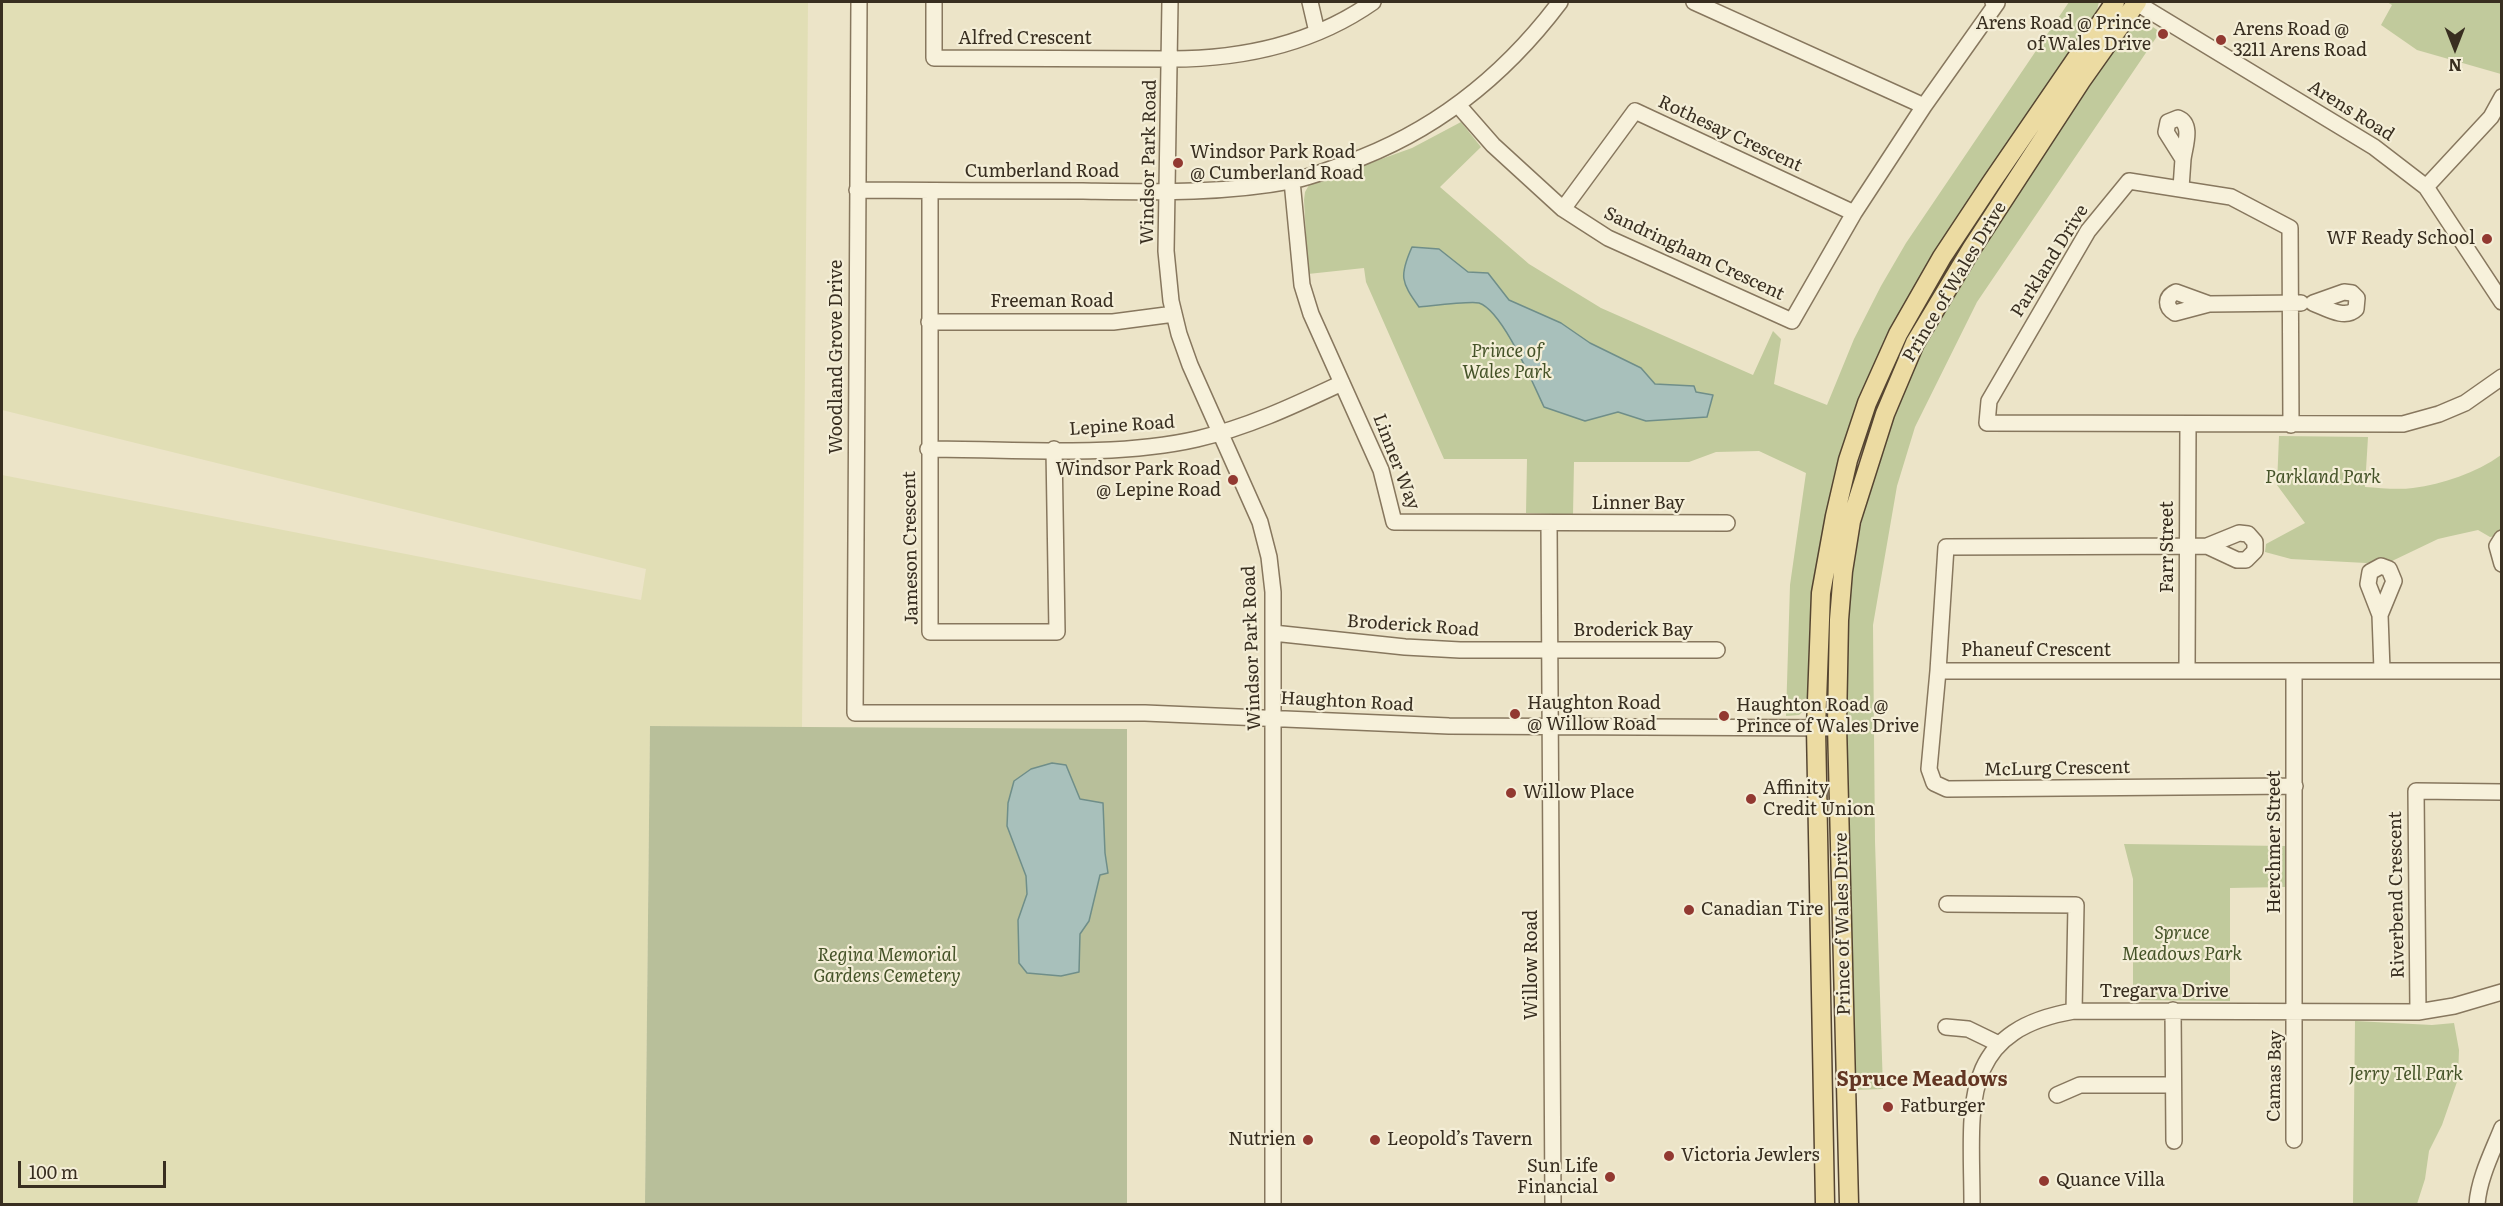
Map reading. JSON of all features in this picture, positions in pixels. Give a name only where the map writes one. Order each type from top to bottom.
[{"type":"main road","name":"Prince of Wales Drive","points":[[1825,1204],[1816,728],[1821,593],[1843,483],[1867,403],[1898,334],[1942,257],[2115,2]]},
{"type":"main road","name":"Prince of Wales Drive","points":[[1849,1204],[1838,728],[1839,620],[1843,571],[1851,521],[1885,414],[1915,343],[1972,248],[2081,81],[2136,2]]},
{"type":"street","name":"Woodland Grove Drive","points":[[855,713],[859,2]]},
{"type":"street","name":"Alfred Crescent","points":[[934,2],[934,58],[1171,59]]},
{"type":"street","name":"Windsor Park Road","points":[[1170,2],[1167,267],[1174,314],[1190,365],[1254,507],[1264,539],[1273,592],[1274,1204]]},
{"type":"street","points":[[1310,2],[1317,32]]},
{"type":"street","points":[[1171,59],[1199,59],[1245,54],[1280,47],[1353,15],[1372,2]]},
{"type":"street","name":"Cumberland Road","points":[[857,190],[1167,192],[1292,181],[1378,151],[1426,127],[1458,105],[1500,70],[1522,48],[1560,2]]},
{"type":"street","points":[[1694,2],[1714,5],[1924,106]]},
{"type":"street","name":"Sandringham Crescent","points":[[1458,105],[1493,146],[1563,209],[1608,238],[1792,321],[1854,213],[1924,106],[1997,3],[1993,2]]},
{"type":"street","name":"Arens Road","points":[[2136,2],[2374,147],[2426,187],[2502,302]]},
{"type":"street","points":[[2426,187],[2491,117],[2502,97]]},
{"type":"street","name":"Rothesay Crescent","points":[[1563,209],[1635,111],[1854,213]]},
{"type":"street","points":[[2181,188],[2183,159]]},
{"type":"street","name":"Linner Way","points":[[1292,181],[1302,285],[1311,314],[1381,470],[1394,522],[1549,524]]},
{"type":"street","name":"Parkland Drive","points":[[2290,425],[2290,228],[2231,197],[2129,182],[2088,231],[1989,401],[1987,423],[2290,425],[2403,424],[2439,414],[2465,403],[2502,377]]},
{"type":"street","name":"Jameson Crescent","points":[[930,190],[928,449],[930,632],[1057,632],[1054,449]]},
{"type":"street","points":[[2209,303],[2313,303]]},
{"type":"street","name":"Freeman Road","points":[[929,322],[1113,322],[1174,314]]},
{"type":"street","name":"Lepine Road","points":[[928,449],[1153,446],[1220,433],[1275,414],[1342,383]]},
{"type":"street","name":"Farr Street","points":[[2187,670],[2188,424]]},
{"type":"street","points":[[1549,524],[1549,726]]},
{"type":"street","name":"Linner Bay","points":[[1549,524],[1727,524]]},
{"type":"street","points":[[2502,538],[2497,546],[2502,564]]},
{"type":"street","points":[[2188,546],[2208,546]]},
{"type":"street","name":"Phaneuf Crescent","points":[[2188,546],[1946,547],[1938,671],[2502,670]]},
{"type":"street","points":[[2380,615],[2382,670]]},
{"type":"street","name":"Broderick Road","points":[[1274,633],[1433,649],[1549,650]]},
{"type":"street","name":"Broderick Bay","points":[[1549,650],[1717,650]]},
{"type":"street","name":"McLurg Crescent","points":[[1938,671],[1929,770],[1934,783],[1947,789],[2295,786]]},
{"type":"street","name":"Herchmer Street","points":[[2294,671],[2295,1012]]},
{"type":"street","name":"Haughton Road","points":[[855,713],[1145,713],[1427,726],[1838,728]]},
{"type":"street","name":"Willow Road","points":[[1549,726],[1553,1204]]},
{"type":"street","name":"Riverbend Crescent","points":[[2418,1012],[2416,792],[2502,792]]},
{"type":"street","points":[[1947,904],[2076,905],[2074,1011]]},
{"type":"street","name":"Tregarva Drive","points":[[1972,1204],[1971,1135],[1975,1091],[1985,1066],[1999,1044],[2022,1025],[2046,1016],[2074,1011],[2418,1012],[2454,1006],[2502,992]]},
{"type":"street","points":[[2173,1010],[2174,1142]]},
{"type":"street","name":"Camas Bay","points":[[2294,1140],[2295,1012]]},
{"type":"street","points":[[1946,1027],[1968,1029],[1999,1044]]},
{"type":"street","points":[[2057,1095],[2080,1086],[2174,1085]]},
{"type":"street","points":[[2477,1204],[2489,1156],[2502,1128]]},
{"type":"shaded area","points":[[2,2],[808,2],[802,727],[650,726],[645,1204],[2,1204],[2,475],[641,600],[646,569],[2,410]]},
{"type":"green space","name":"Prince of Wales Park","points":[[2069,2],[2099,2],[2097,10],[1904,308],[1816,587],[1809,631],[1808,706],[1799,715],[1786,716],[1790,585],[1806,473],[1759,451],[1716,452],[1689,462],[1574,462],[1573,515],[1526,513],[1527,459],[1444,459],[1366,282],[1364,268],[1308,274],[1304,200],[1309,185],[1412,148],[1461,122],[1481,147],[1440,187],[1529,264],[1601,308],[1753,375],[1773,331],[1781,339],[1774,384],[1827,405],[1854,339],[1906,243]]},
{"type":"green space","points":[[2387,2],[2501,2],[2501,74],[2417,50],[2381,25],[2392,5]]},
{"type":"green space","points":[[2138,21],[2146,22],[2160,32],[1977,302],[1915,427],[1897,486],[1873,625],[1875,842],[1883,1089],[1855,1090],[1845,718],[1848,615],[1854,555],[1874,468],[1923,344],[1975,256],[2130,25]]},
{"type":"green space","name":"Parkland Park","points":[[2279,436],[2368,437],[2365,487],[2407,489],[2436,484],[2459,477],[2501,455],[2501,535],[2490,537],[2478,530],[2438,539],[2392,561],[2366,563],[2291,559],[2265,552],[2266,544],[2305,523],[2277,485]]},
{"type":"green space","name":"Regina Memorial Gardens Cemetery","points":[[650,726],[1127,729],[1127,1204],[645,1204]]},
{"type":"green space","name":"Spruce Meadows Park","points":[[2124,844],[2285,846],[2285,887],[2230,888],[2230,1001],[2133,1000],[2133,879]]},
{"type":"green space","name":"Jerry Tell Park","points":[[2355,1021],[2432,1025],[2454,1023],[2459,1050],[2458,1079],[2442,1125],[2429,1151],[2425,1179],[2417,1204],[2353,1204]]},
{"type":"water","points":[[1412,247],[1439,249],[1468,272],[1488,273],[1509,300],[1561,323],[1590,343],[1641,368],[1655,384],[1694,386],[1696,392],[1713,395],[1707,417],[1646,421],[1618,412],[1585,421],[1544,407],[1507,333],[1488,309],[1479,303],[1419,307],[1408,291],[1404,278],[1405,265]]},
{"type":"water","points":[[1052,763],[1066,765],[1080,799],[1103,803],[1108,873],[1100,875],[1089,921],[1080,934],[1079,972],[1061,976],[1027,973],[1019,963],[1018,920],[1027,894],[1026,876],[1007,826],[1008,803],[1014,781],[1031,769]]},
{"type":"place","name":"Arens Road @ Prince of Wales Drive","points":[[2163,34]]},
{"type":"place","name":"Arens Road @ 3211 Arens Road","points":[[2221,40]]},
{"type":"place","name":"Windsor Park Road @ Cumberland Road","points":[[1178,163]]},
{"type":"place","name":"WF Ready School","points":[[2487,239]]},
{"type":"place","name":"Windsor Park Road @ Lepine Road","points":[[1233,480]]},
{"type":"place","name":"Haughton Road @ Willow Road","points":[[1515,714]]},
{"type":"place","name":"Haughton Road @ Prince of Wales Drive","points":[[1724,716]]},
{"type":"place","name":"Willow Place","points":[[1511,793]]},
{"type":"place","name":"Affinity Credit Union","points":[[1751,799]]},
{"type":"place","name":"Canadian Tire","points":[[1689,910]]},
{"type":"place","name":"Fatburger","points":[[1888,1107]]},
{"type":"place","name":"Nutrien","points":[[1308,1140]]},
{"type":"place","name":"Leopold’s Tavern","points":[[1375,1140]]},
{"type":"place","name":"Victoria Jewlers","points":[[1669,1156]]},
{"type":"place","name":"Sun Life Financial","points":[[1610,1177]]},
{"type":"place","name":"Quance Villa","points":[[2044,1181]]},
{"type":"district","name":"Spruce Meadows","points":[[1922,1080]]}]
